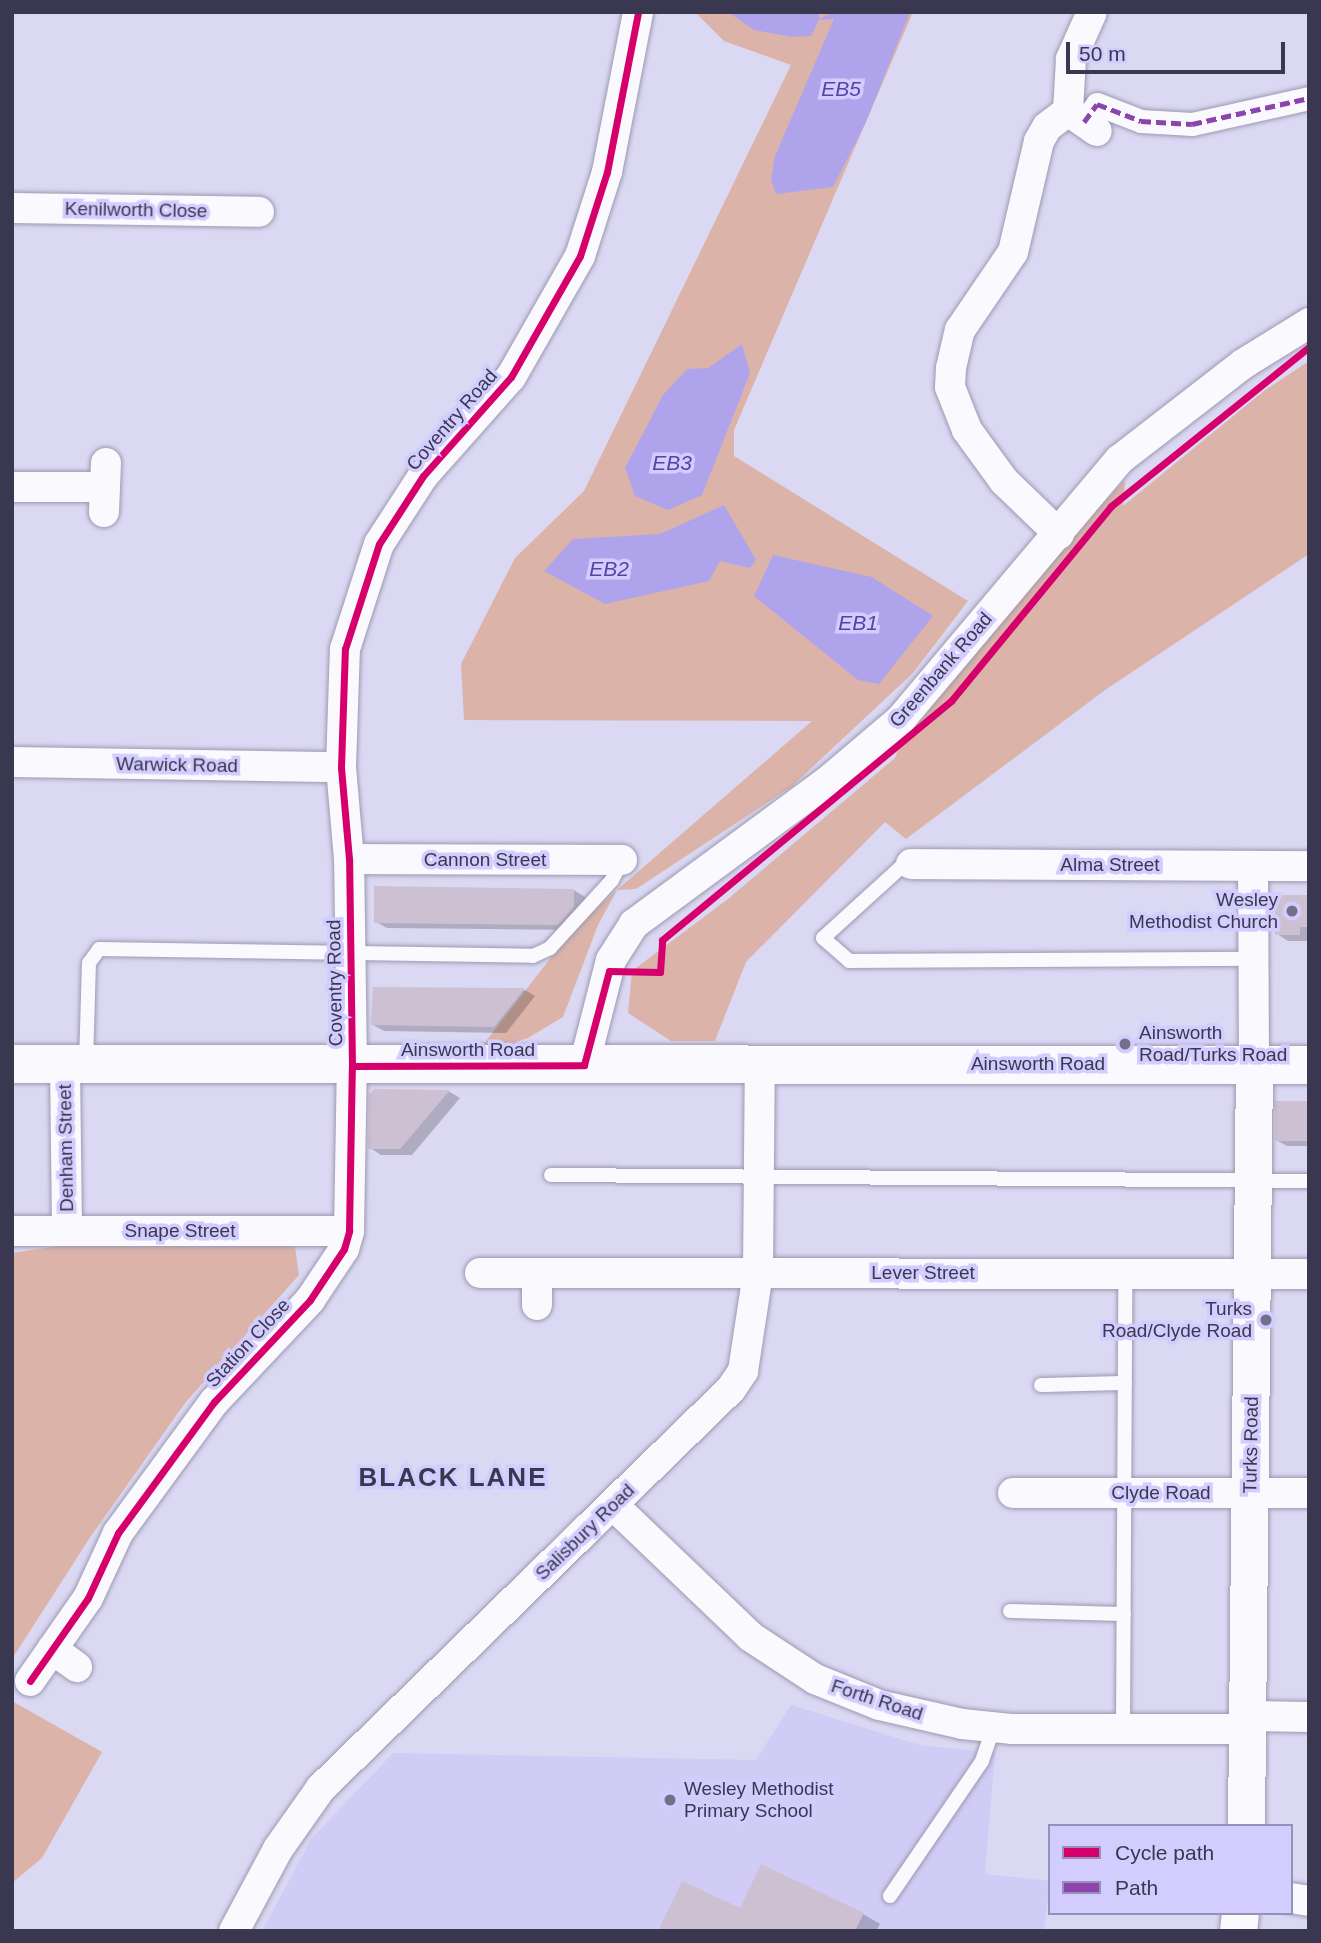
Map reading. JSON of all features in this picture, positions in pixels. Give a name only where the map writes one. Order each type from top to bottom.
[{"type":"main road","name":"Ainsworth Road","points":[[12,1064],[1309,1065]]},
{"type":"street","name":"Coventry Road","points":[[352,1066],[349,859],[341,767],[345,649],[364,581],[379,544],[423,476],[511,377],[580,256],[607,172],[638,12]]},
{"type":"street","points":[[1083,121],[1071,59],[1092,12]]},
{"type":"street","points":[[1059,534],[1004,481],[967,430],[950,387],[951,368],[960,330],[1013,252],[1039,141],[1047,127],[1083,121],[1097,104],[1141,121],[1192,124],[1309,98]]},
{"type":"street","name":"Kenilworth Close","points":[[12,208],[259,212]]},
{"type":"street","name":"Greenbank Road","points":[[584,1065],[611,960],[634,924],[828,781],[901,719],[1119,460],[1242,364],[1309,323]]},
{"type":"street","points":[[12,487],[105,487]]},
{"type":"street","name":"Warwick Road","points":[[12,762],[341,767]]},
{"type":"street","name":"Cannon Street","points":[[349,859],[622,860]]},
{"type":"street","name":"Alma Street","points":[[911,864],[1309,866]]},
{"type":"street","points":[[1252,866],[1254,1064]]},
{"type":"street","name":"Salisbury Road","points":[[234,1931],[278,1849],[321,1788],[731,1389],[743,1371],[758,1273],[760,1063]]},
{"type":"street","name":"Turks Road","points":[[1246,1824],[1254,1064]]},
{"type":"street","name":"Denham Street","points":[[67,1231],[75,1065]]},
{"type":"street","name":"Station Close","points":[[30,1681],[88,1598],[118,1533],[214,1402],[310,1300],[344,1249],[349,1231],[352,1066]]},
{"type":"street","name":"Snape Street","points":[[12,1231],[349,1231]]},
{"type":"street","name":"Lever Street","points":[[480,1273],[1309,1274]]},
{"type":"street","points":[[537,1273],[537,1305]]},
{"type":"street","name":"Clyde Road","points":[[1013,1493],[1309,1493]]},
{"type":"street","name":"Forth Road","points":[[613,1505],[751,1637],[803,1672],[904,1713],[994,1727],[1123,1729],[1309,1717]]},
{"type":"street","points":[[52,1649],[77,1667]]},
{"type":"lane","points":[[75,1065],[89,963],[99,949],[533,956],[550,947],[612,880],[622,860]]},
{"type":"lane","points":[[911,864],[900,868],[823,938],[849,961],[1253,958]]},
{"type":"lane","points":[[551,1175],[1309,1181]]},
{"type":"lane","points":[[1123,1729],[1125,1273]]},
{"type":"lane","points":[[1041,1385],[1125,1383]]},
{"type":"lane","points":[[1010,1612],[1124,1614]]},
{"type":"lane","points":[[890,1896],[982,1760],[994,1727]]},
{"type":"shaded area","points":[[695,12],[913,12],[734,430],[734,456],[968,601],[913,673],[791,787],[636,889],[617,890],[812,721],[464,720],[461,664],[515,558],[584,491],[791,65],[724,41]]},
{"type":"shaded area","points":[[1309,361],[1309,554],[1105,690],[906,839],[885,822],[746,962],[715,1041],[671,1041],[628,1013],[632,971],[728,899],[895,758],[903,734],[1058,551],[1125,480],[1123,506],[1264,391]]},
{"type":"shaded area","points":[[617,890],[598,925],[563,1017],[528,1038],[475,1055],[574,928]]},
{"type":"shaded area","points":[[294,1240],[299,1275],[185,1403],[89,1539],[12,1659],[12,1253],[65,1245]]},
{"type":"shaded area","points":[[12,1701],[102,1752],[42,1858],[12,1883]]},
{"type":"shaded area","name":"Wesley Methodist Primary School","points":[[791,1705],[920,1745],[995,1753],[985,1874],[1048,1881],[1044,1931],[262,1931],[311,1839],[393,1753],[756,1760]]},
{"type":"water","name":"EB5","points":[[728,12],[819,12],[819,19],[834,12],[910,12],[866,122],[833,187],[776,194],[771,180],[775,156],[834,19],[819,20],[811,36],[792,37],[754,30]]},
{"type":"water","name":"EB3","points":[[742,344],[750,373],[702,495],[668,510],[635,496],[625,468],[663,395],[687,369],[708,368]]},
{"type":"water","name":"EB2","points":[[724,505],[756,560],[750,568],[720,561],[709,581],[605,604],[544,571],[573,539],[660,534]]},
{"type":"water","name":"EB1","points":[[773,555],[872,577],[933,616],[879,684],[858,680],[754,596]]},
{"type":"building","points":[[374,886],[574,889],[574,907],[558,925],[374,923]]},
{"type":"building","name":"Wesley Methodist Church","points":[[1275,895],[1309,895],[1309,927],[1300,927],[1300,935],[1275,935]]},
{"type":"building","points":[[373,987],[525,988],[494,1027],[371,1025]]},
{"type":"building","points":[[374,1089],[450,1090],[400,1149],[368,1149],[369,1095]]},
{"type":"building","points":[[1275,1101],[1309,1101],[1309,1141],[1275,1141]]},
{"type":"building","points":[[761,1864],[864,1913],[855,1931],[658,1931],[682,1881],[740,1908]]},
{"type":"marked path","points":[[1084,122],[1097,104],[1141,121],[1192,124],[1309,98]]},
{"type":"cycle path","points":[[30,1681],[88,1598],[118,1533],[214,1402],[310,1300],[344,1249],[349,1231],[352,1066],[349,859],[341,767],[345,649],[379,544],[423,476],[511,377],[580,256],[607,172],[638,12]]},
{"type":"cycle path","points":[[352,1066],[584,1065],[609,971],[660,972],[662,940],[951,701],[1111,506],[1309,347]]},
{"type":"place","name":"Wesley Methodist Church","points":[[1292,911]]},
{"type":"place","name":"Ainsworth Road/Turks Road","points":[[1125,1044]]},
{"type":"place","name":"Turks Road/Clyde Road","points":[[1266,1320]]},
{"type":"place","name":"Wesley Methodist Primary School","points":[[670,1800]]},
{"type":"district","name":"BLACK LANE","points":[[453,1478]]}]
